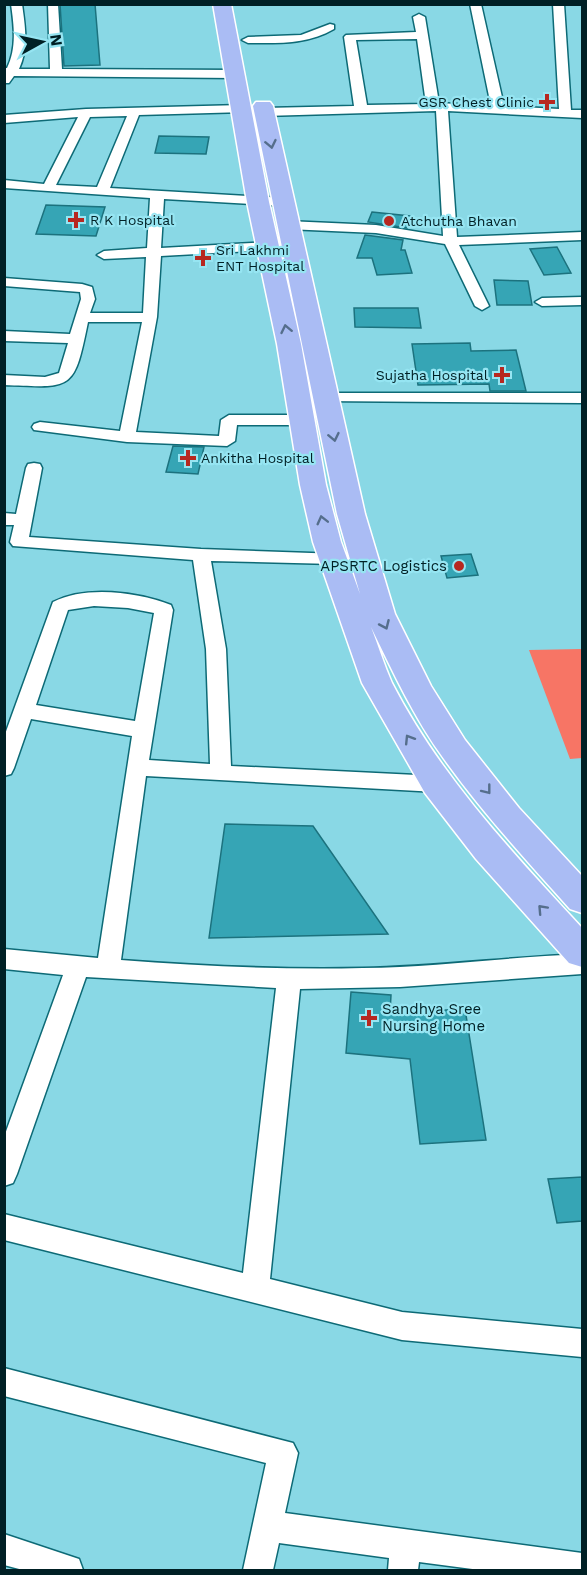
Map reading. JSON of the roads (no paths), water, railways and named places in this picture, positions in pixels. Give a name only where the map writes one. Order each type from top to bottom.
[{"type":"main road","points":[[222,4],[235,74],[253,110]]},
{"type":"main road","points":[[241,4],[248,40],[253,110],[326,398],[351,514],[380,614],[417,690],[454,749],[507,817],[582,899]]},
{"type":"main road","points":[[277,210],[268,246],[313,485],[340,582],[377,683],[437,784],[488,849],[582,952]]},
{"type":"street","points":[[7,75],[20,51],[16,4]]},
{"type":"street","points":[[53,4],[56,73]]},
{"type":"street","points":[[475,4],[498,108]]},
{"type":"street","points":[[558,4],[563,46],[562,88],[565,112]]},
{"type":"street","points":[[419,17],[438,107],[450,241],[482,306]]},
{"type":"street","points":[[248,40],[303,38],[319,35],[330,27]]},
{"type":"street","points":[[361,110],[350,37],[422,35]]},
{"type":"street","points":[[7,75],[235,74]]},
{"type":"street","points":[[4,119],[135,111],[361,110],[438,107],[498,108],[582,114]]},
{"type":"street","points":[[102,192],[135,111]]},
{"type":"street","points":[[48,188],[86,113]]},
{"type":"street","points":[[4,184],[157,196],[277,210],[450,241],[582,236]]},
{"type":"street","points":[[127,437],[150,316],[157,196]]},
{"type":"street","points":[[104,255],[268,246]]},
{"type":"street","points":[[4,282],[82,288],[89,294],[81,318],[71,369],[66,377],[55,382],[4,380]]},
{"type":"street","points":[[542,302],[582,301]]},
{"type":"street","points":[[81,318],[150,316]]},
{"type":"street","points":[[4,336],[76,339]]},
{"type":"street","points":[[326,398],[582,398]]},
{"type":"street","points":[[40,427],[127,437],[227,441],[230,420],[302,420]]},
{"type":"street","points":[[34,468],[14,519],[12,543],[201,555],[334,558]]},
{"type":"street","points":[[201,555],[216,649],[221,773]]},
{"type":"street","points":[[4,768],[63,602],[106,601],[155,606],[164,610],[137,767],[108,969]]},
{"type":"street","points":[[24,710],[143,730]]},
{"type":"street","points":[[137,767],[437,784]]},
{"type":"street","points":[[4,959],[108,969],[289,978],[399,977],[582,964]]},
{"type":"street","points":[[4,1174],[78,966]]},
{"type":"street","points":[[255,1290],[289,978]]},
{"type":"street","points":[[4,1227],[402,1326],[582,1343]]},
{"type":"street","points":[[4,1382],[283,1453],[258,1570]]},
{"type":"street","points":[[266,1526],[404,1558],[582,1569]]},
{"type":"street","points":[[4,1549],[68,1570]]},
{"type":"place","name":"GSR Chest Clinic","points":[[547,102]]},
{"type":"place","name":"R K Hospital","points":[[76,220]]},
{"type":"place","name":"Atchutha Bhavan","points":[[389,221]]},
{"type":"place","name":"Sri Lakhmi ENT Hospital","points":[[203,258]]},
{"type":"place","name":"Sujatha Hospital","points":[[502,375]]},
{"type":"place","name":"Ankitha Hospital","points":[[188,458]]},
{"type":"place","name":"APSRTC Logistics","points":[[459,566]]},
{"type":"place","name":"Sandhya Sree Nursing Home","points":[[369,1018]]}]
